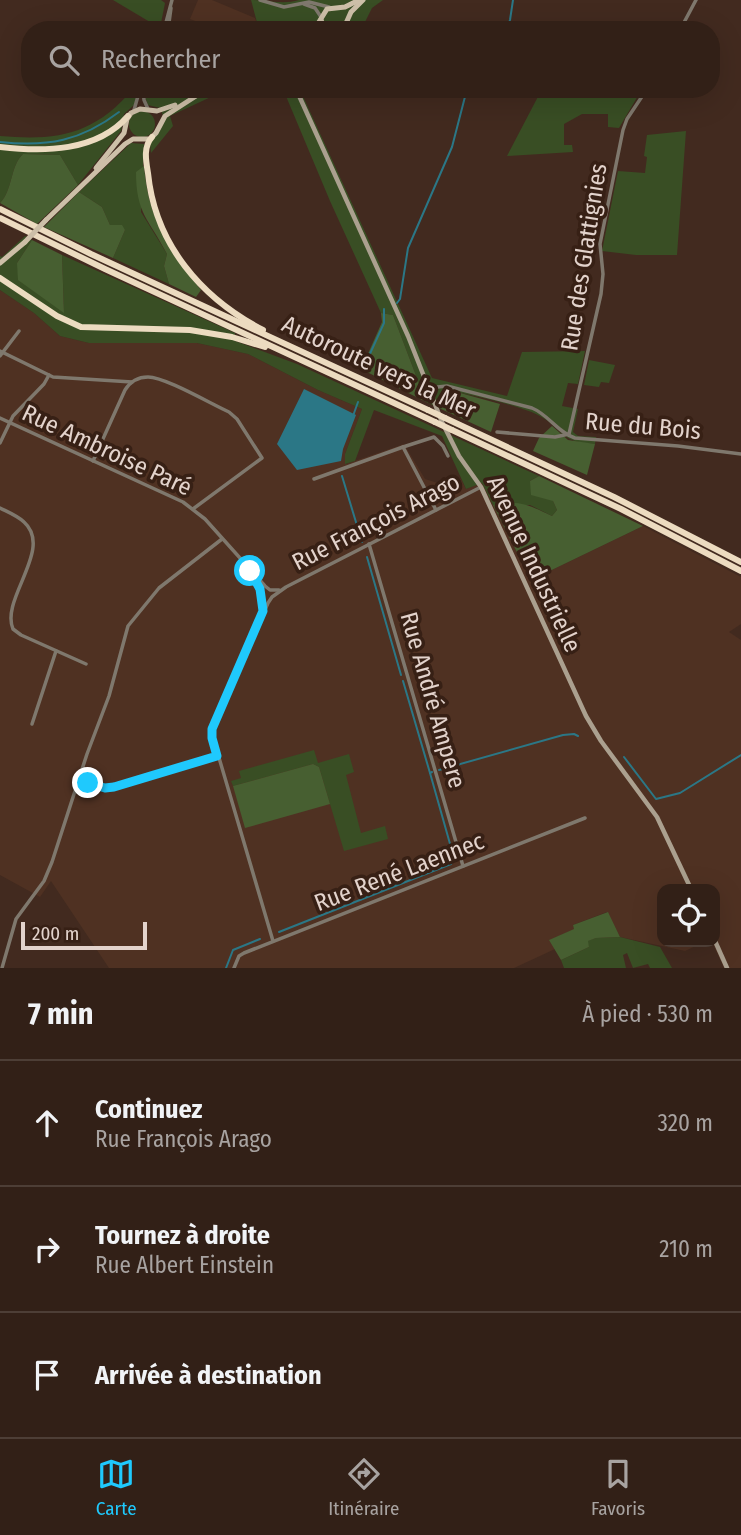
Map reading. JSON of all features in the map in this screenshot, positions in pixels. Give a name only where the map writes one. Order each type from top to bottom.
[{"type":"highway","points":[[0,148],[41,151],[65,148],[100,136],[131,114]]},
{"type":"highway","points":[[152,137],[146,148],[149,181],[157,215],[170,244],[187,271],[204,288],[225,306],[271,334],[275,340]]},
{"type":"highway","name":"Autoroute vers la Mer","points":[[0,209],[52,236],[626,503],[741,562]]},
{"type":"highway","points":[[0,218],[80,258],[621,509],[741,571]]},
{"type":"highway","points":[[0,278],[57,316],[81,327],[177,328],[203,331],[243,340],[298,359]]},
{"type":"main road","points":[[319,21],[325,11],[361,0]]},
{"type":"main road","points":[[347,21],[361,0]]},
{"type":"main road","points":[[335,7],[345,13],[345,21]]},
{"type":"main road","points":[[83,183],[122,136],[131,114],[170,107],[191,98]]},
{"type":"main road","points":[[126,126],[128,133],[135,139],[142,141],[152,137],[164,116],[193,98]]},
{"type":"main road","points":[[149,110],[156,116],[158,126]]},
{"type":"main road","points":[[0,263],[125,144],[135,139]]},
{"type":"street","points":[[168,21],[172,0]]},
{"type":"street","points":[[260,0],[284,7],[309,2],[335,7]]},
{"type":"street","points":[[685,21],[696,0]]},
{"type":"street","points":[[298,5],[312,6],[321,18]]},
{"type":"street","points":[[131,114],[138,98]]},
{"type":"street","points":[[144,98],[149,110]]},
{"type":"street","name":"Avenue Industrielle","points":[[300,98],[408,336],[454,447],[481,487],[588,720],[657,817],[689,884]]},
{"type":"street","name":"Rue des Glattignies","points":[[568,436],[601,294],[603,274],[600,244],[623,130],[641,98]]},
{"type":"street","points":[[19,331],[1,354],[49,375],[132,382],[142,378],[156,378],[231,414],[262,458],[193,509]]},
{"type":"street","points":[[0,443],[14,414],[45,383],[49,375]]},
{"type":"street","points":[[93,461],[125,390],[132,382]]},
{"type":"street","name":"Rue du Bois","points":[[428,388],[443,385],[532,408],[568,436],[582,439],[741,454]]},
{"type":"street","name":"Rue Ambroise Paré","points":[[0,418],[193,509],[269,589]]},
{"type":"street","points":[[497,432],[568,436]]},
{"type":"street","points":[[314,479],[429,436],[443,446],[448,456]]},
{"type":"street","points":[[402,447],[436,510]]},
{"type":"street","name":"Rue François Arago","points":[[273,941],[212,738],[212,729],[261,617],[272,598],[286,587],[481,487]]},
{"type":"street","points":[[0,508],[25,523],[33,537],[32,552],[11,615],[12,626],[21,635],[86,664]]},
{"type":"street","points":[[2,968],[18,915],[47,874],[108,701],[129,624],[159,588],[222,538]]},
{"type":"street","name":"Rue André Ampere","points":[[369,544],[463,866]]},
{"type":"street","name":"Rue Ambroise Paré","points":[[254,576],[261,596]]},
{"type":"street","name":"Rue François Arago","points":[[269,589],[286,587]]},
{"type":"street","points":[[269,589],[272,598],[266,600],[261,596],[263,590],[269,589]]},
{"type":"street","name":"Rue François Arago","points":[[261,596],[261,617]]},
{"type":"street","points":[[32,724],[56,651]]},
{"type":"street","points":[[78,780],[110,788],[217,756]]},
{"type":"street","name":"Rue René Laennec","points":[[234,968],[241,954],[585,818]]},
{"type":"street","points":[[718,947],[727,968]]},
{"type":"shaded area","points":[[198,0],[212,0],[255,18],[256,21],[195,21],[190,19]]},
{"type":"shaded area","points":[[0,290],[34,313],[60,336],[89,343],[197,343],[248,354],[362,409],[345,454],[346,464],[404,444],[425,479],[441,484],[461,479],[466,489],[482,482],[531,580],[643,526],[741,577],[741,624],[729,632],[741,640],[741,968],[724,968],[714,947],[720,947],[720,884],[657,884],[657,945],[620,937],[607,912],[573,925],[575,929],[550,940],[555,949],[514,968],[109,968],[51,881],[40,897],[0,875]]},
{"type":"shaded area","points":[[666,947],[693,947],[685,951]]},
{"type":"green space","points":[[113,0],[161,0],[165,3],[161,21],[148,21]]},
{"type":"green space","points":[[251,0],[383,0],[372,8],[366,21],[257,21]]},
{"type":"green space","points":[[124,98],[136,98],[134,105],[124,114],[121,131],[78,185],[60,155],[23,154],[0,203],[0,136],[39,137],[73,132],[104,116]]},
{"type":"green space","points":[[145,98],[209,98],[170,116],[173,126],[151,153],[150,144],[164,118],[160,108],[148,105]]},
{"type":"green space","points":[[287,98],[304,98],[432,378],[507,396],[522,352],[585,351],[578,384],[568,383],[562,406],[578,409],[573,432],[578,436],[596,437],[595,444],[567,437],[538,415],[493,400],[446,390],[449,397],[441,409],[426,402],[393,315],[381,313]]},
{"type":"green space","points":[[537,98],[637,98],[619,128],[608,127],[608,114],[582,114],[564,124],[564,145],[572,145],[573,152],[507,156]]},
{"type":"green space","points":[[142,111],[151,115],[155,124],[151,133],[142,137],[133,133],[129,124],[133,115]]},
{"type":"green space","points":[[686,131],[677,255],[636,255],[602,251],[618,171],[645,173],[647,135]]},
{"type":"green space","points":[[131,143],[144,144],[141,212],[167,254],[164,266],[169,284],[113,258],[125,230],[110,225],[102,207],[79,192]]},
{"type":"green space","points":[[23,154],[60,155],[78,185],[37,224],[0,203]]},
{"type":"green space","points":[[144,166],[150,202],[156,218],[170,247],[201,290],[196,297],[169,284],[164,266],[167,254],[138,198],[136,172]]},
{"type":"green space","points":[[79,192],[102,207],[110,225],[122,225],[125,230],[113,258],[44,227]]},
{"type":"green space","points":[[25,236],[32,240],[17,263],[64,312],[62,255],[235,333],[235,341],[297,364],[539,476],[530,481],[553,501],[557,510],[552,516],[530,505],[493,505],[482,483],[466,489],[442,436],[374,410],[355,461],[345,464],[345,454],[362,409],[248,354],[197,343],[89,343],[60,336],[34,313],[0,290],[0,256]]},
{"type":"green space","points":[[32,240],[62,255],[64,313],[18,280],[17,263]]},
{"type":"green space","points":[[381,313],[393,315],[426,402],[365,371],[363,365],[382,322]]},
{"type":"green space","points":[[589,360],[615,365],[609,383],[601,382],[599,387],[584,385]]},
{"type":"green space","points":[[446,389],[500,404],[491,432],[441,409],[448,397]]},
{"type":"green space","points":[[552,426],[568,440],[595,444],[587,475],[533,451],[539,438]]},
{"type":"green space","points":[[539,476],[643,526],[531,580],[493,505],[524,504],[552,516],[557,510],[553,501],[531,495],[530,481]]},
{"type":"green space","points":[[314,750],[318,763],[349,754],[354,772],[346,775],[361,833],[385,826],[388,839],[344,851],[319,767],[313,764],[233,786],[231,781],[241,778],[239,771]]},
{"type":"green space","points":[[313,764],[319,767],[330,804],[245,828],[233,786]]},
{"type":"green space","points":[[608,912],[620,937],[588,941],[589,947],[561,960],[549,940],[574,929],[573,925]]},
{"type":"green space","points":[[620,937],[660,947],[672,968],[650,968],[648,964],[633,968],[627,953],[623,955],[626,968],[564,968],[561,960],[589,947],[587,941]]},
{"type":"water","points":[[304,389],[356,415],[341,461],[297,470],[277,444]]},
{"type":"waterway","points":[[510,21],[513,0]]},
{"type":"waterway","points":[[397,303],[400,299],[408,248],[452,147],[465,98]]},
{"type":"waterway","points":[[0,142],[34,144],[63,140],[91,130],[119,112]]},
{"type":"waterway","points":[[363,369],[384,323],[384,309]]},
{"type":"waterway","points":[[353,416],[358,402]]},
{"type":"waterway","points":[[342,476],[362,542]]},
{"type":"waterway","points":[[367,557],[401,675]]},
{"type":"waterway","points":[[403,681],[430,773],[432,772]]},
{"type":"waterway","points":[[439,770],[563,735],[578,736]]},
{"type":"waterway","points":[[624,757],[656,799],[680,793],[741,755]]},
{"type":"waterway","points":[[279,932],[451,864],[454,858],[430,773]]},
{"type":"waterway","points":[[226,968],[233,950],[260,939]]},
{"type":"route","points":[[88,783],[105,788],[114,787],[217,756],[212,729],[263,611],[260,589],[250,571]]}]
